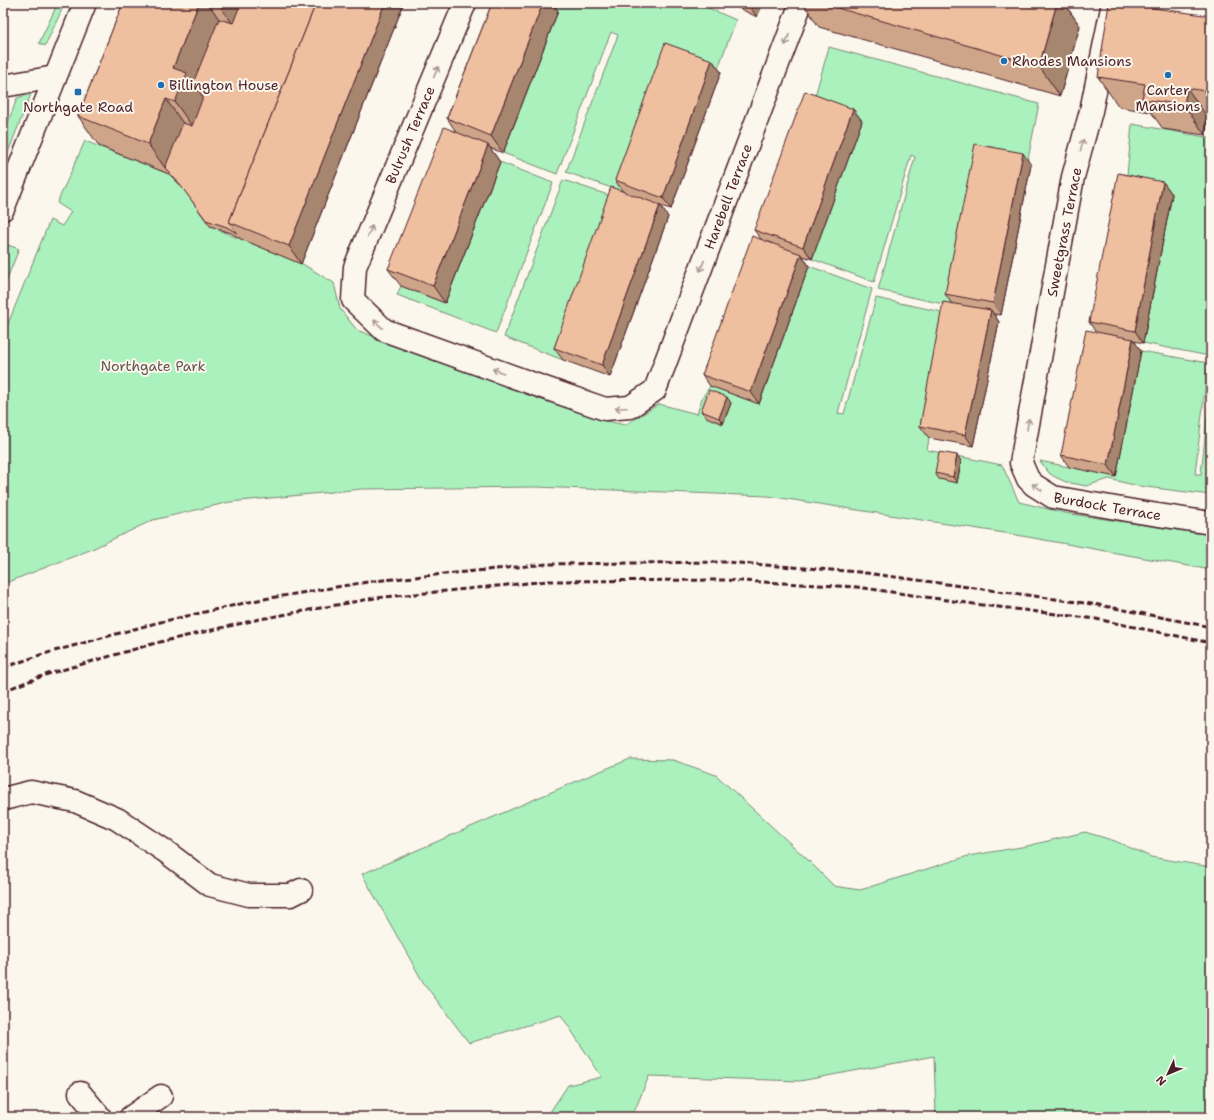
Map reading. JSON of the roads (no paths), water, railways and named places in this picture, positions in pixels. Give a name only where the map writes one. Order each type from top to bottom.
[{"type":"street","points":[[3,209],[85,3]]},
{"type":"street","name":"Bulrush Terrace","points":[[465,3],[355,267],[353,300],[384,330],[542,388],[605,408],[630,407],[655,390]]},
{"type":"street","name":"Harebell Terrace","points":[[655,390],[801,3]]},
{"type":"street","name":"Sweetgrass Terrace","points":[[1021,463],[1073,177],[1091,111],[1114,3]]},
{"type":"street","points":[[3,86],[55,77]]},
{"type":"street","name":"Burdock Terrace","points":[[1021,463],[1028,479],[1034,486],[1053,497],[1211,523]]},
{"type":"street","points":[[3,798],[31,792],[75,801],[117,819],[210,885],[249,895],[291,894],[301,890]]},
{"type":"street","points":[[80,1093],[100,1117]]},
{"type":"street","points":[[131,1117],[161,1096]]},
{"type":"railway","points":[[3,668],[40,655],[156,623],[258,600],[373,581],[547,564],[725,562],[859,572],[1099,605],[1211,627]]},
{"type":"railway","points":[[3,691],[48,674],[156,643],[260,619],[375,598],[548,581],[724,580],[857,587],[974,604],[1096,619],[1211,643]]},
{"type":"place","name":"Rhodes Mansions","points":[[1004,61]]},
{"type":"place","name":"Carter Mansions","points":[[1168,75]]},
{"type":"place","name":"Billington House","points":[[161,85]]},
{"type":"place","name":"Northgate Road","points":[[78,92]]},
{"type":"park label","name":"Northgate Park","points":[[153,366]]}]
